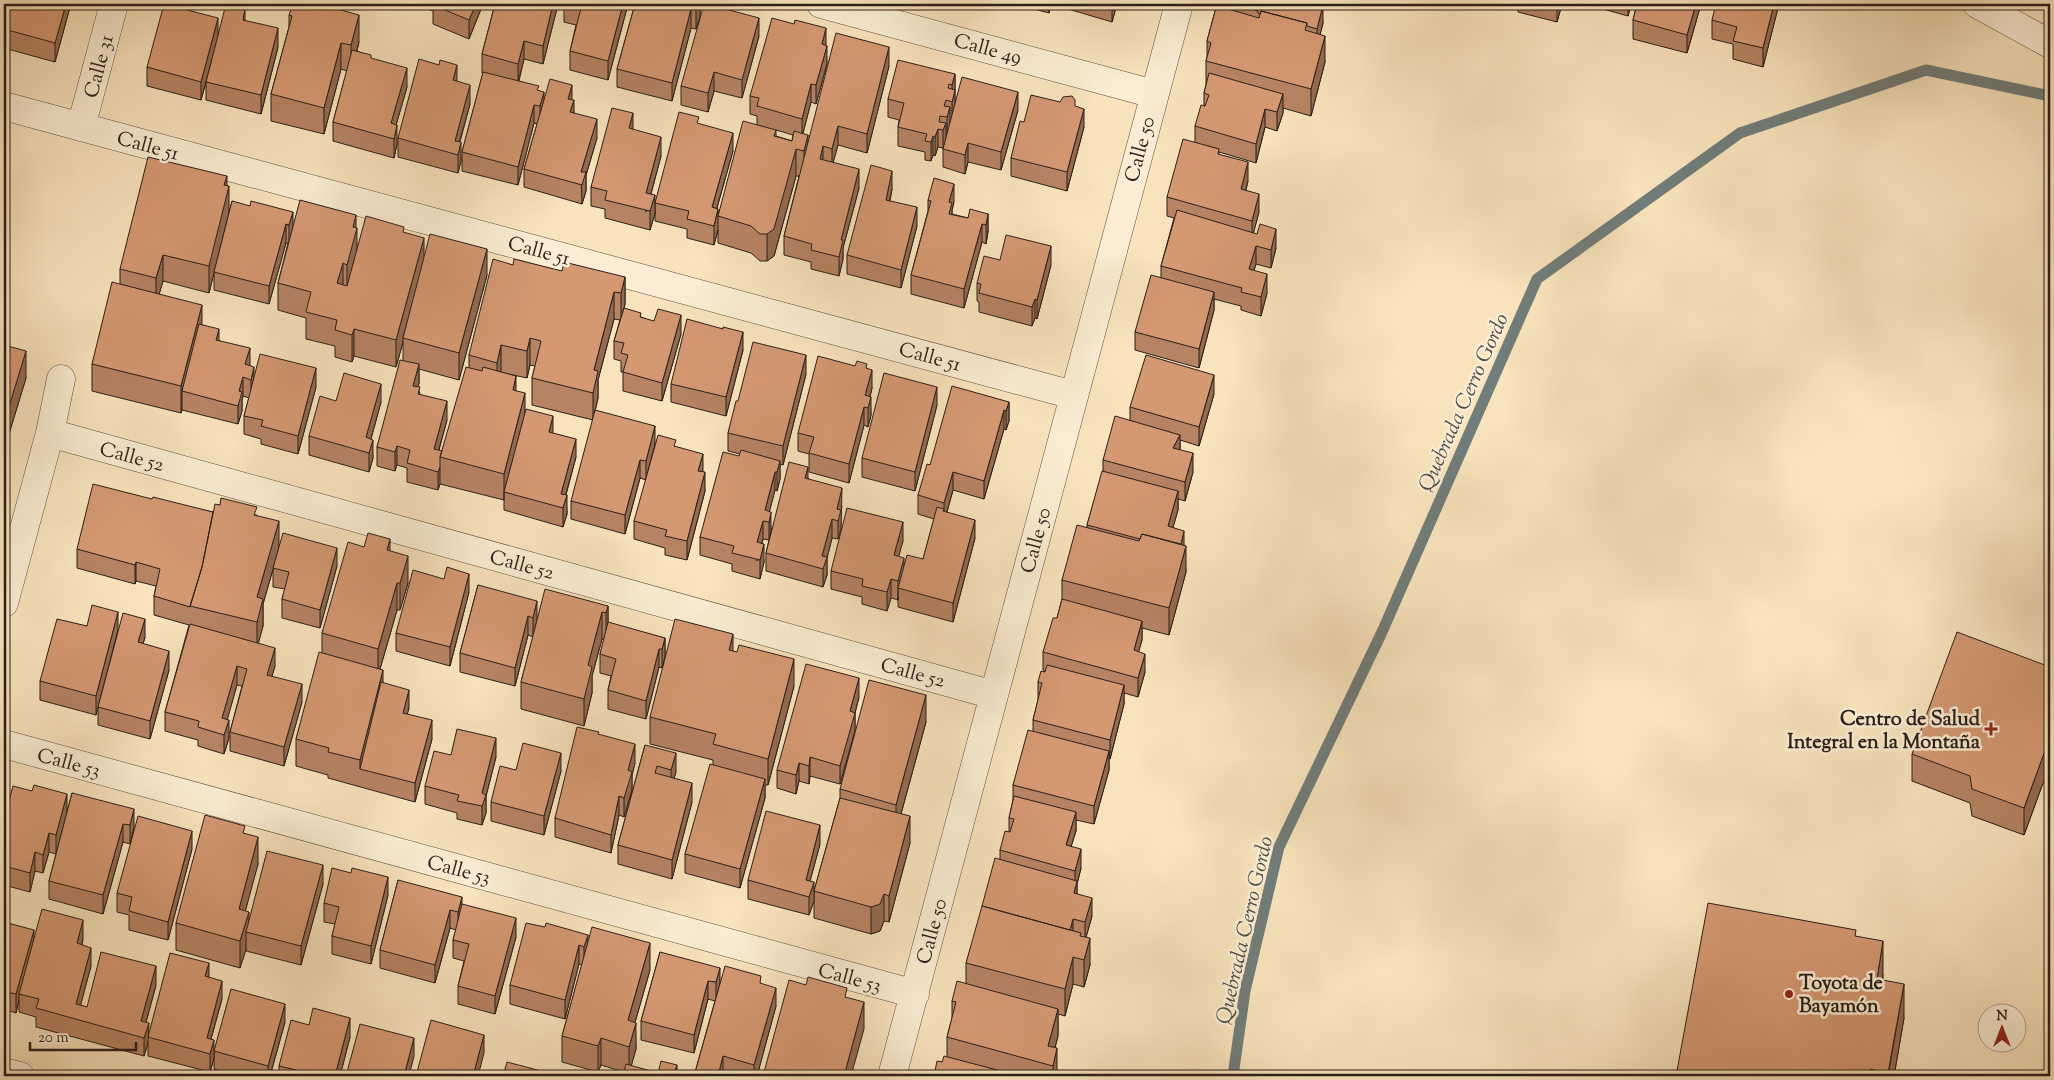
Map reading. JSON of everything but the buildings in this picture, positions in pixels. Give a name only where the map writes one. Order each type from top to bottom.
[{"type":"street","name":"Calle 31","points":[[82,127],[114,4]]},
{"type":"street","name":"Calle 49","points":[[822,4],[1154,94]]},
{"type":"street","name":"Calle 50","points":[[892,1076],[1178,4]]},
{"type":"street","points":[[1977,4],[2050,44]]},
{"type":"street","name":"Calle 51","points":[[4,106],[1074,395]]},
{"type":"street","points":[[4,603],[50,433],[61,379]]},
{"type":"street","name":"Calle 52","points":[[50,433],[994,694]]},
{"type":"street","name":"Calle 53","points":[[4,744],[914,994]]},
{"type":"street","points":[[4,1072],[20,1076]]},
{"type":"waterway","name":"Quebrada Cerro Gordo","points":[[1233,1076],[1245,991],[1279,847],[1382,632],[1537,279],[1740,133],[1926,70],[2050,96]]},
{"type":"place","name":"Centro de Salud Integral en la Montaña","points":[[1991,729]]},
{"type":"place","name":"Toyota de Bayamón","points":[[1789,994]]}]
